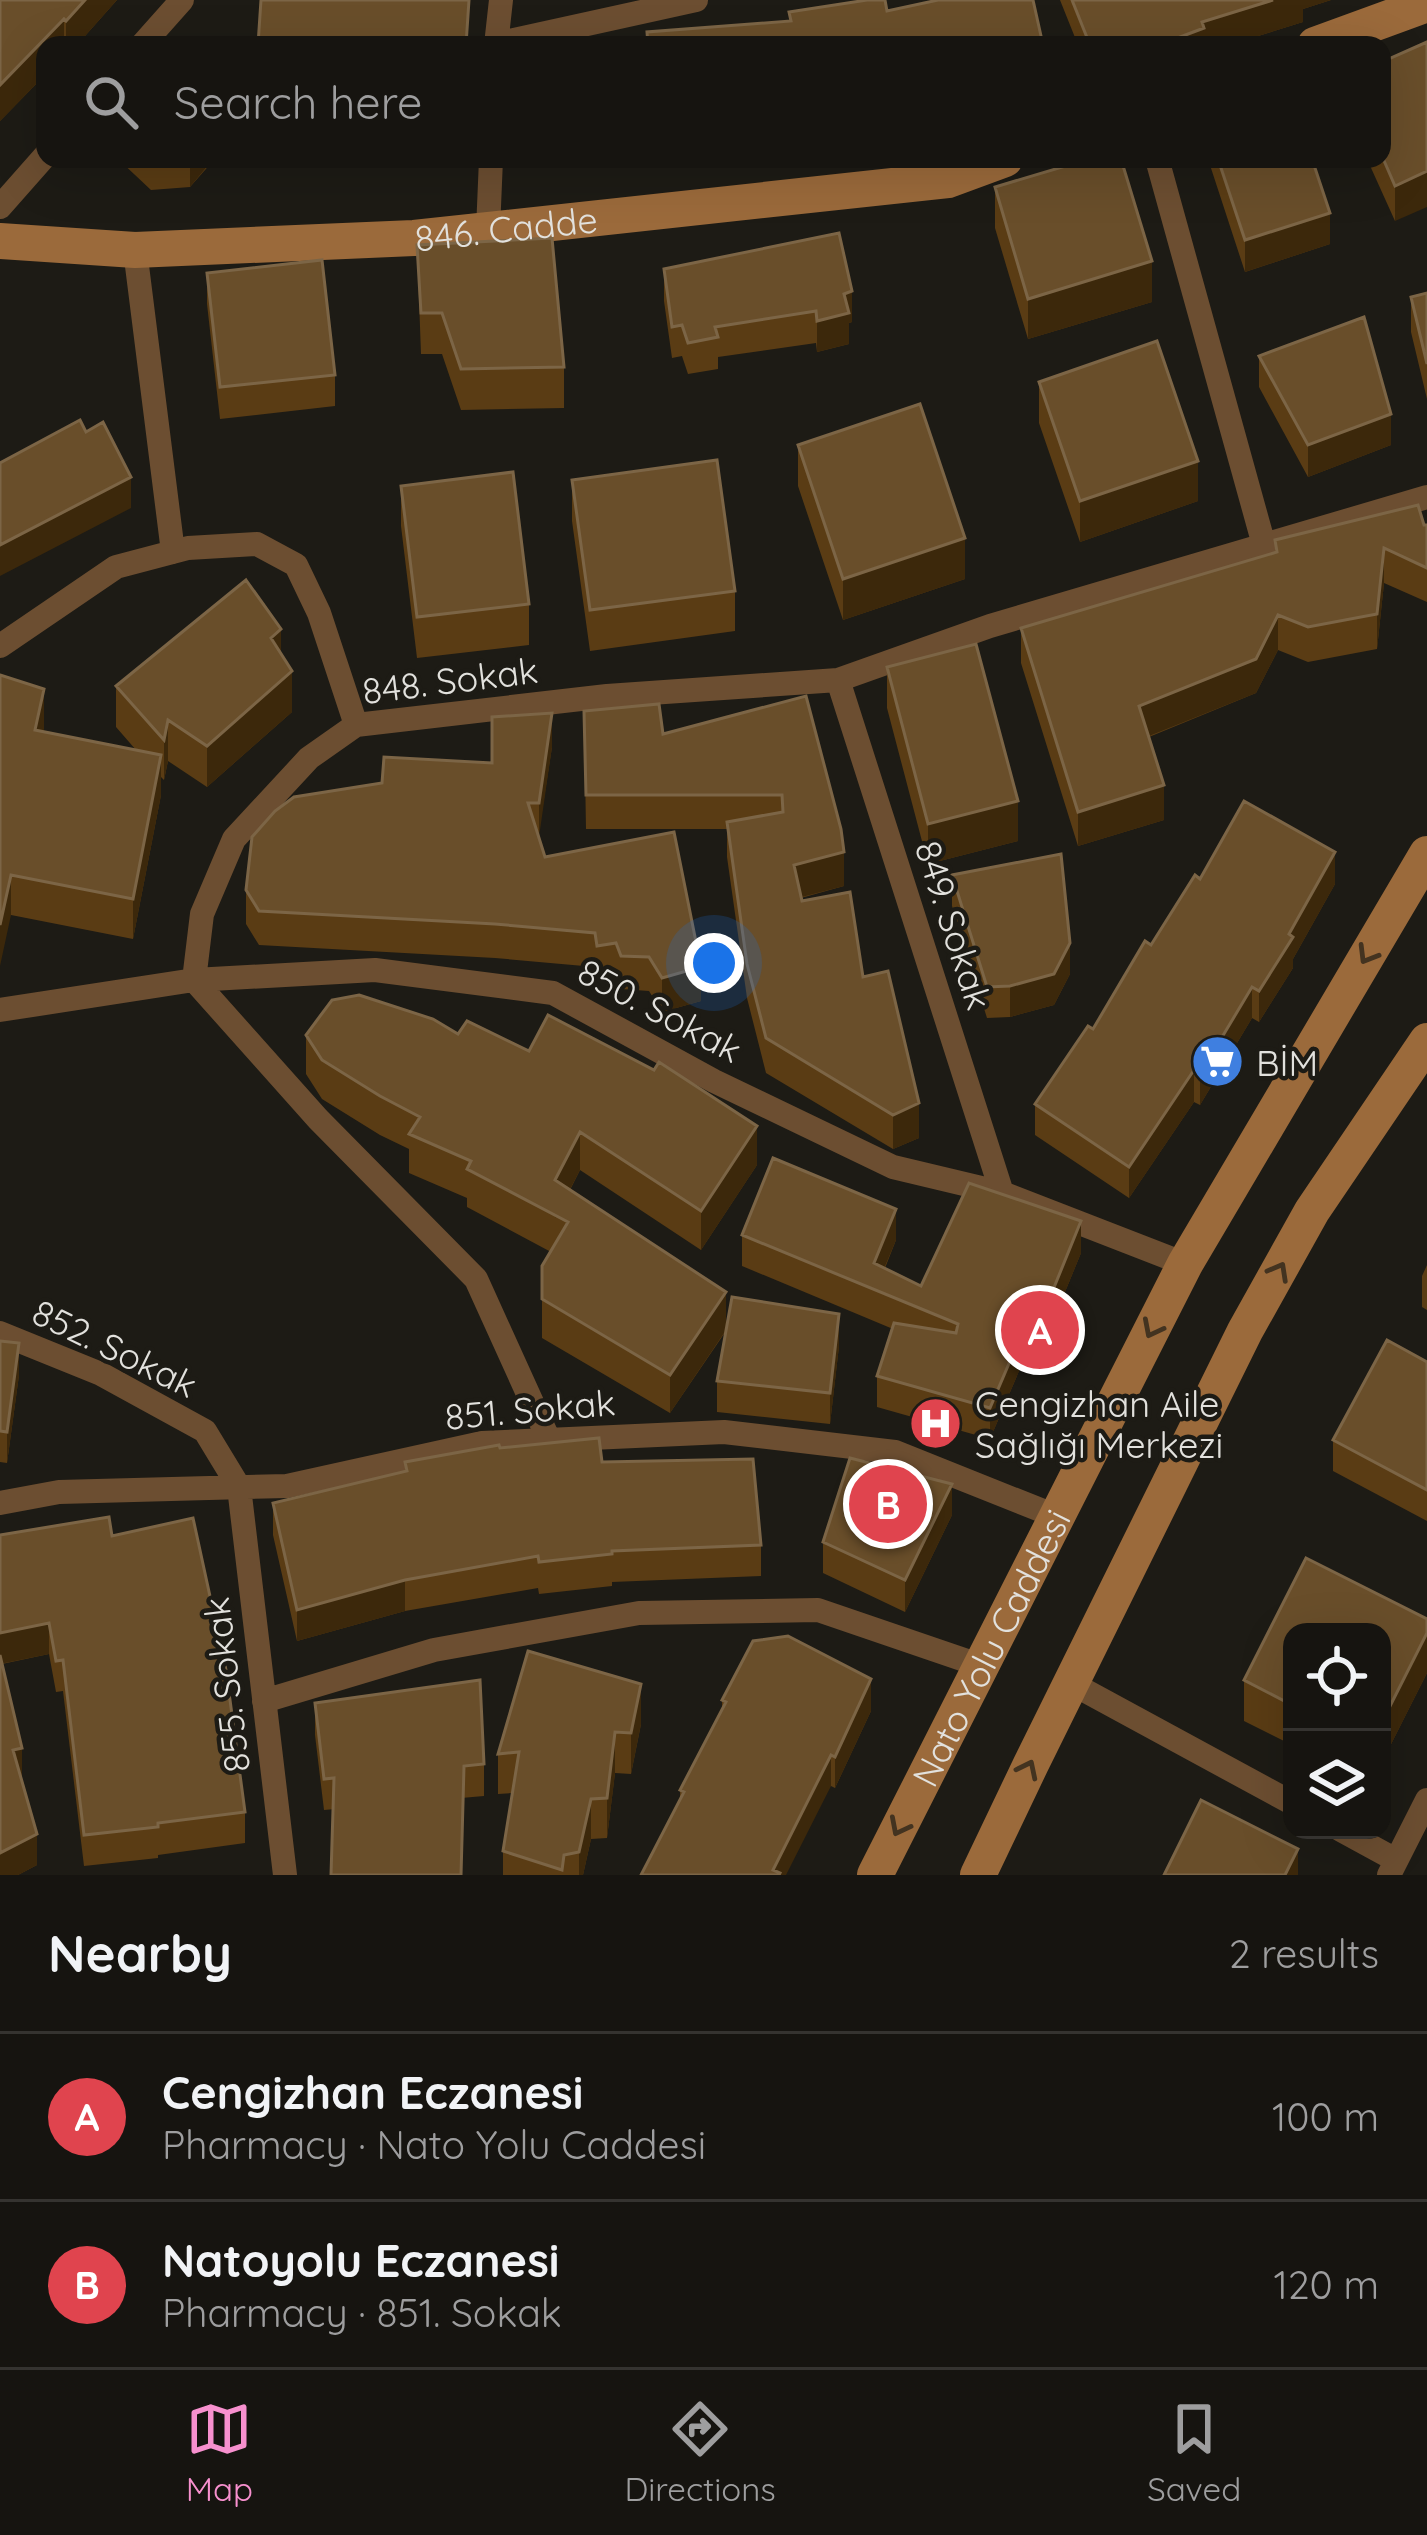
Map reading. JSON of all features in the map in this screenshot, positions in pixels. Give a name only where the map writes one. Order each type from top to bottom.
[{"type":"main road","points":[[1340,36],[1427,4]]},
{"type":"main road","name":"846. Cadde","points":[[0,241],[135,250],[414,238],[948,180],[981,168]]},
{"type":"main road","name":"Nato Yolu Caddesi","points":[[875,1875],[1185,1264],[1427,854]]},
{"type":"main road","points":[[979,1875],[1245,1331],[1312,1211],[1421,1065]]},
{"type":"street","points":[[150,36],[182,0]]},
{"type":"street","points":[[497,36],[501,0]]},
{"type":"street","points":[[532,36],[695,0]]},
{"type":"street","points":[[0,207],[36,166]]},
{"type":"street","points":[[488,230],[491,168]]},
{"type":"street","points":[[1159,168],[1264,545]]},
{"type":"street","points":[[135,250],[173,552]]},
{"type":"street","name":"848. Sokak","points":[[194,980],[202,914],[234,839],[309,758],[356,725],[607,696],[838,680],[990,626],[1427,496]]},
{"type":"street","points":[[0,646],[116,566],[188,548],[257,544],[296,565],[319,613],[356,725]]},
{"type":"street","name":"849. Sokak","points":[[838,680],[1002,1193]]},
{"type":"street","name":"850. Sokak","points":[[0,1010],[194,980],[375,970],[554,992],[714,1081],[893,1167],[1002,1193],[1185,1264]]},
{"type":"street","points":[[194,980],[318,1119],[476,1279],[549,1440]]},
{"type":"street","name":"852. Sokak","points":[[0,1333],[101,1374],[205,1431],[238,1486]]},
{"type":"street","name":"851. Sokak","points":[[0,1503],[59,1492],[287,1486],[482,1443],[724,1432],[895,1452],[1058,1516]]},
{"type":"street","name":"855. Sokak","points":[[238,1486],[285,1875]]},
{"type":"street","points":[[264,1701],[434,1650],[639,1613],[818,1610],[982,1666]]},
{"type":"street","points":[[1071,1683],[1283,1798]]},
{"type":"street","points":[[1353,1839],[1392,1868],[1427,1800]]},
{"type":"building","points":[[0,0],[85,0],[48,36],[36,36],[36,48],[0,85]]},
{"type":"building","points":[[261,0],[469,0],[467,36],[259,36]]},
{"type":"building","points":[[867,0],[885,0],[887,11],[938,0],[1033,0],[1041,36],[647,36],[647,32],[791,21],[789,12]]},
{"type":"building","points":[[1072,0],[1273,0],[1202,22],[1204,28],[1183,36],[1086,36]]},
{"type":"building","points":[[1427,42],[1427,171],[1395,186],[1387,168],[1391,168],[1391,58]]},
{"type":"building","points":[[1059,168],[1124,168],[1152,261],[1028,299],[995,187]]},
{"type":"building","points":[[1221,168],[1315,168],[1330,213],[1245,240]]},
{"type":"building","points":[[839,233],[852,291],[844,294],[849,313],[817,321],[816,311],[715,327],[718,337],[688,343],[682,325],[672,327],[664,269]]},
{"type":"building","points":[[552,238],[564,367],[461,369],[442,313],[421,313],[417,245]]},
{"type":"building","points":[[322,260],[335,375],[220,387],[207,273]]},
{"type":"building","points":[[1427,293],[1427,364],[1411,297]]},
{"type":"building","points":[[1364,317],[1391,414],[1308,445],[1259,356]]},
{"type":"building","points":[[1157,341],[1198,461],[1080,501],[1039,382]]},
{"type":"building","points":[[920,404],[965,538],[843,579],[798,445]]},
{"type":"building","points":[[80,420],[86,432],[103,422],[131,477],[0,545],[0,463]]},
{"type":"building","points":[[717,460],[735,591],[590,610],[572,480]]},
{"type":"building","points":[[513,472],[529,604],[417,617],[401,486]]},
{"type":"building","points":[[1418,505],[1427,525],[1427,568],[1384,548],[1377,614],[1308,627],[1278,615],[1256,659],[1139,706],[1164,785],[1078,812],[1021,628],[1277,552],[1275,540]]},
{"type":"building","points":[[246,580],[281,629],[271,638],[292,671],[207,746],[168,720],[164,740],[116,686]]},
{"type":"building","points":[[976,644],[1018,801],[928,824],[887,667]]},
{"type":"building","points":[[0,675],[44,689],[35,730],[161,755],[133,899],[11,875],[0,925]]},
{"type":"building","points":[[806,696],[844,852],[794,865],[802,901],[850,892],[863,977],[888,971],[919,1103],[893,1115],[766,1038],[747,964],[727,822],[783,812],[782,795],[586,795],[584,711],[659,704],[663,734]]},
{"type":"building","points":[[552,713],[539,803],[528,803],[545,857],[674,832],[701,967],[662,978],[649,957],[621,956],[616,943],[597,946],[595,933],[259,911],[246,890],[252,837],[294,797],[382,783],[384,757],[492,763],[492,717]]},
{"type":"building","points":[[1244,801],[1335,852],[1289,934],[1293,937],[1259,991],[1252,987],[1200,1074],[1194,1070],[1129,1167],[1035,1104],[1088,1026],[1093,1029],[1145,941],[1151,945],[1195,875],[1200,879]]},
{"type":"building","points":[[1061,854],[1070,943],[1054,974],[987,987],[952,875]]},
{"type":"building","points":[[359,995],[433,1019],[458,1034],[467,1021],[529,1051],[548,1015],[654,1070],[659,1062],[757,1126],[701,1211],[580,1132],[555,1180],[726,1292],[670,1375],[542,1299],[542,1266],[568,1222],[467,1169],[471,1161],[409,1134],[420,1117],[322,1060],[306,1035],[332,1000]]},
{"type":"building","points":[[773,1158],[896,1209],[874,1263],[921,1286],[969,1183],[1081,1221],[1042,1317],[1031,1312],[990,1408],[877,1376],[894,1323],[956,1333],[958,1324],[742,1235]]},
{"type":"building","points":[[732,1297],[839,1314],[830,1393],[717,1381]]},
{"type":"building","points":[[1387,1340],[1427,1362],[1427,1490],[1333,1440]]},
{"type":"building","points":[[0,1341],[19,1343],[7,1432],[0,1431]]},
{"type":"building","points":[[599,1438],[602,1462],[753,1459],[761,1545],[612,1551],[539,1562],[538,1556],[405,1580],[297,1610],[273,1503],[407,1471],[405,1462],[499,1445]]},
{"type":"building","points":[[850,1458],[952,1484],[905,1580],[823,1542]]},
{"type":"building","points":[[109,1517],[112,1536],[193,1518],[226,1670],[245,1812],[84,1835],[63,1660],[56,1661],[49,1623],[0,1633],[0,1535]]},
{"type":"building","points":[[1306,1558],[1427,1619],[1427,1633],[1391,1704],[1391,1623],[1283,1623],[1283,1700],[1244,1680]]},
{"type":"building","points":[[788,1636],[871,1679],[773,1870],[779,1875],[641,1875],[753,1641]]},
{"type":"building","points":[[528,1651],[641,1684],[631,1733],[615,1732],[607,1798],[591,1799],[579,1852],[564,1855],[562,1870],[503,1851],[519,1752],[498,1754]]},
{"type":"building","points":[[0,1655],[22,1748],[13,1750],[37,1834],[0,1853]]},
{"type":"building","points":[[480,1680],[484,1764],[464,1766],[461,1875],[331,1875],[334,1778],[324,1779],[315,1703]]},
{"type":"building","points":[[1201,1800],[1298,1849],[1285,1875],[1164,1875]]},
{"type":"place","name":"BİM","points":[[1217,1062]]},
{"type":"place","name":"Cengizhan Eczanesi","points":[[1040,1330]]},
{"type":"place","name":"Cengizhan Aile Sağlığı Merkezi","points":[[936,1424]]},
{"type":"place","name":"Natoyolu Eczanesi","points":[[888,1504]]}]
